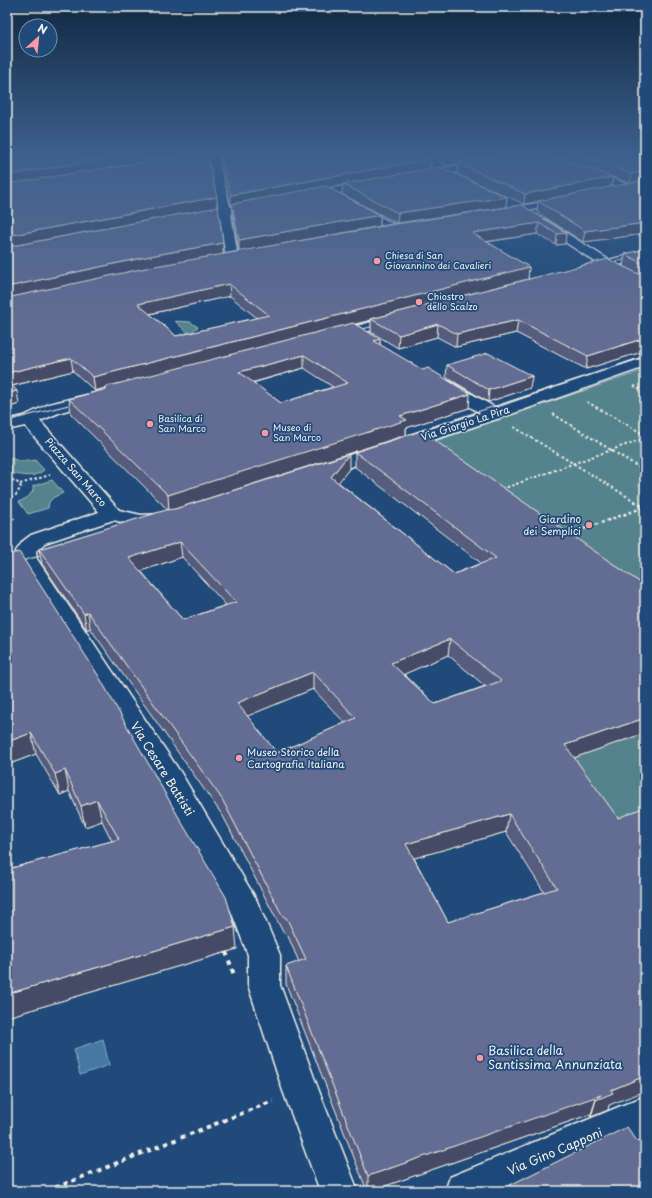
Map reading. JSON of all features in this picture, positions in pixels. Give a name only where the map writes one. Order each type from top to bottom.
[{"type":"street","points":[[180,220],[237,209]]},
{"type":"street","points":[[359,209],[395,229]]},
{"type":"street","points":[[486,216],[528,209]]},
{"type":"street","points":[[523,210],[607,264],[645,285]]},
{"type":"street","points":[[225,211],[232,258]]},
{"type":"street","points":[[374,232],[410,226]]},
{"type":"street","points":[[570,274],[645,254]]},
{"type":"street","points":[[318,340],[412,316]]},
{"type":"street","points":[[355,330],[369,339]]},
{"type":"street","name":"Via Giorgio La Pira","points":[[306,475],[494,414],[645,362]]},
{"type":"street","points":[[431,376],[494,414]]},
{"type":"street","name":"Piazza San Marco","points":[[7,437],[34,425],[49,410],[116,393]]},
{"type":"street","name":"Piazza San Marco","points":[[7,425],[34,425],[112,514]]},
{"type":"street","name":"Piazza San Marco","points":[[22,566],[26,551],[36,541],[51,534],[112,514],[141,521],[173,517]]},
{"type":"street","name":"Via Cesare Battisti","points":[[22,566],[170,780],[245,908],[264,955],[264,985],[301,1091],[339,1191]]},
{"type":"street","name":"Via Gino Capponi","points":[[464,1191],[639,1126]]},
{"type":"path","points":[[634,386],[645,392]]},
{"type":"path","points":[[587,402],[645,437]]},
{"type":"path","points":[[552,414],[645,470]]},
{"type":"path","points":[[514,427],[645,507]]},
{"type":"path","points":[[504,494],[497,490],[645,437]]},
{"type":"path","points":[[7,479],[16,481],[20,484],[50,475]]},
{"type":"path","points":[[7,499],[20,491],[20,484]]},
{"type":"path","points":[[570,540],[564,536],[645,507]]},
{"type":"path","points":[[7,508],[14,519]]},
{"type":"path","points":[[633,583],[645,579]]},
{"type":"path","points":[[633,583],[645,584]]},
{"type":"path","points":[[633,583],[639,586]]},
{"type":"path","points":[[226,952],[231,969]]},
{"type":"path","points":[[47,1191],[275,1100]]},
{"type":"green space","points":[[175,321],[190,322],[198,327],[189,334]]},
{"type":"green space","name":"Giardino dei Semplici","points":[[645,370],[645,605],[420,446]]},
{"type":"green space","points":[[9,457],[22,461],[35,460],[44,470],[31,476],[7,473],[7,458]]},
{"type":"green space","points":[[52,480],[63,493],[54,497],[49,502],[48,508],[28,514],[19,502],[28,497],[33,491],[33,486]]},
{"type":"green space","points":[[645,733],[645,822],[614,835],[562,762]]},
{"type":"water","points":[[103,1039],[109,1065],[80,1075],[74,1049]]},
{"type":"building","points":[[7,209],[153,209],[7,236]]},
{"type":"building","points":[[208,209],[218,209],[223,243],[155,255],[7,287],[7,247]]},
{"type":"building","points":[[233,209],[369,209],[380,215],[239,240]]},
{"type":"building","points":[[390,209],[426,209],[398,213]]},
{"type":"building","points":[[496,209],[528,209],[566,233],[557,234],[539,223],[472,233],[529,267],[93,377],[71,358],[7,373],[7,298],[155,266],[396,224]],"holes":[[[229,284],[269,315],[176,336],[138,304]]]},
{"type":"building","points":[[550,209],[645,209],[645,223],[585,231]]},
{"type":"building","points":[[645,249],[645,265],[625,254]]},
{"type":"building","points":[[608,259],[645,277],[645,338],[588,356],[518,320],[457,334],[438,324],[399,335],[371,319]]},
{"type":"building","points":[[353,323],[380,339],[374,341],[423,370],[428,368],[470,394],[400,416],[407,420],[168,495],[69,399],[107,389],[105,387]],"holes":[[[304,355],[348,383],[281,403],[239,372]]]},
{"type":"building","points":[[488,353],[532,376],[489,390],[447,365]]},
{"type":"building","points":[[7,380],[17,391],[7,393]]},
{"type":"building","points":[[421,431],[645,586],[645,718],[565,745],[618,818],[645,807],[645,1076],[611,1090],[613,1093],[596,1100],[601,1095],[368,1176],[286,966],[306,959],[287,919],[282,915],[222,799],[88,612],[84,614],[39,549],[166,510],[175,509],[349,454],[331,477],[454,574],[496,558],[355,452]],"holes":[[[180,542],[236,602],[183,620],[129,558]],[[450,639],[501,681],[435,704],[391,663]],[[313,672],[356,718],[277,753],[237,703]],[[509,814],[557,888],[448,922],[406,844]]]},
{"type":"building","points":[[19,552],[98,675],[226,897],[235,927],[7,994],[7,859],[12,868],[119,839],[97,800],[81,806],[65,770],[55,774],[31,733],[7,742],[7,555]]},
{"type":"building","points":[[627,1127],[637,1141],[645,1144],[645,1191],[498,1191]]},
{"type":"tram line","points":[[604,265],[645,254]]},
{"type":"tram line","points":[[351,332],[382,324]]},
{"type":"tram line","points":[[339,457],[645,357]]},
{"type":"tram line","points":[[7,421],[80,402]]},
{"type":"tram line","points":[[7,565],[51,553]]},
{"type":"place","name":"Chiesa di San Giovannino dei Cavalieri","points":[[377,261]]},
{"type":"place","name":"Chiostro dello Scalzo","points":[[419,302]]},
{"type":"place","name":"Basilica di San Marco","points":[[150,424]]},
{"type":"place","name":"Museo di San Marco","points":[[265,433]]},
{"type":"place","name":"Giardino dei Semplici","points":[[589,525]]},
{"type":"place","name":"Museo Storico della Cartografia Italiana","points":[[239,758]]},
{"type":"place","name":"Basilica della Santissima Annunziata","points":[[480,1058]]}]
